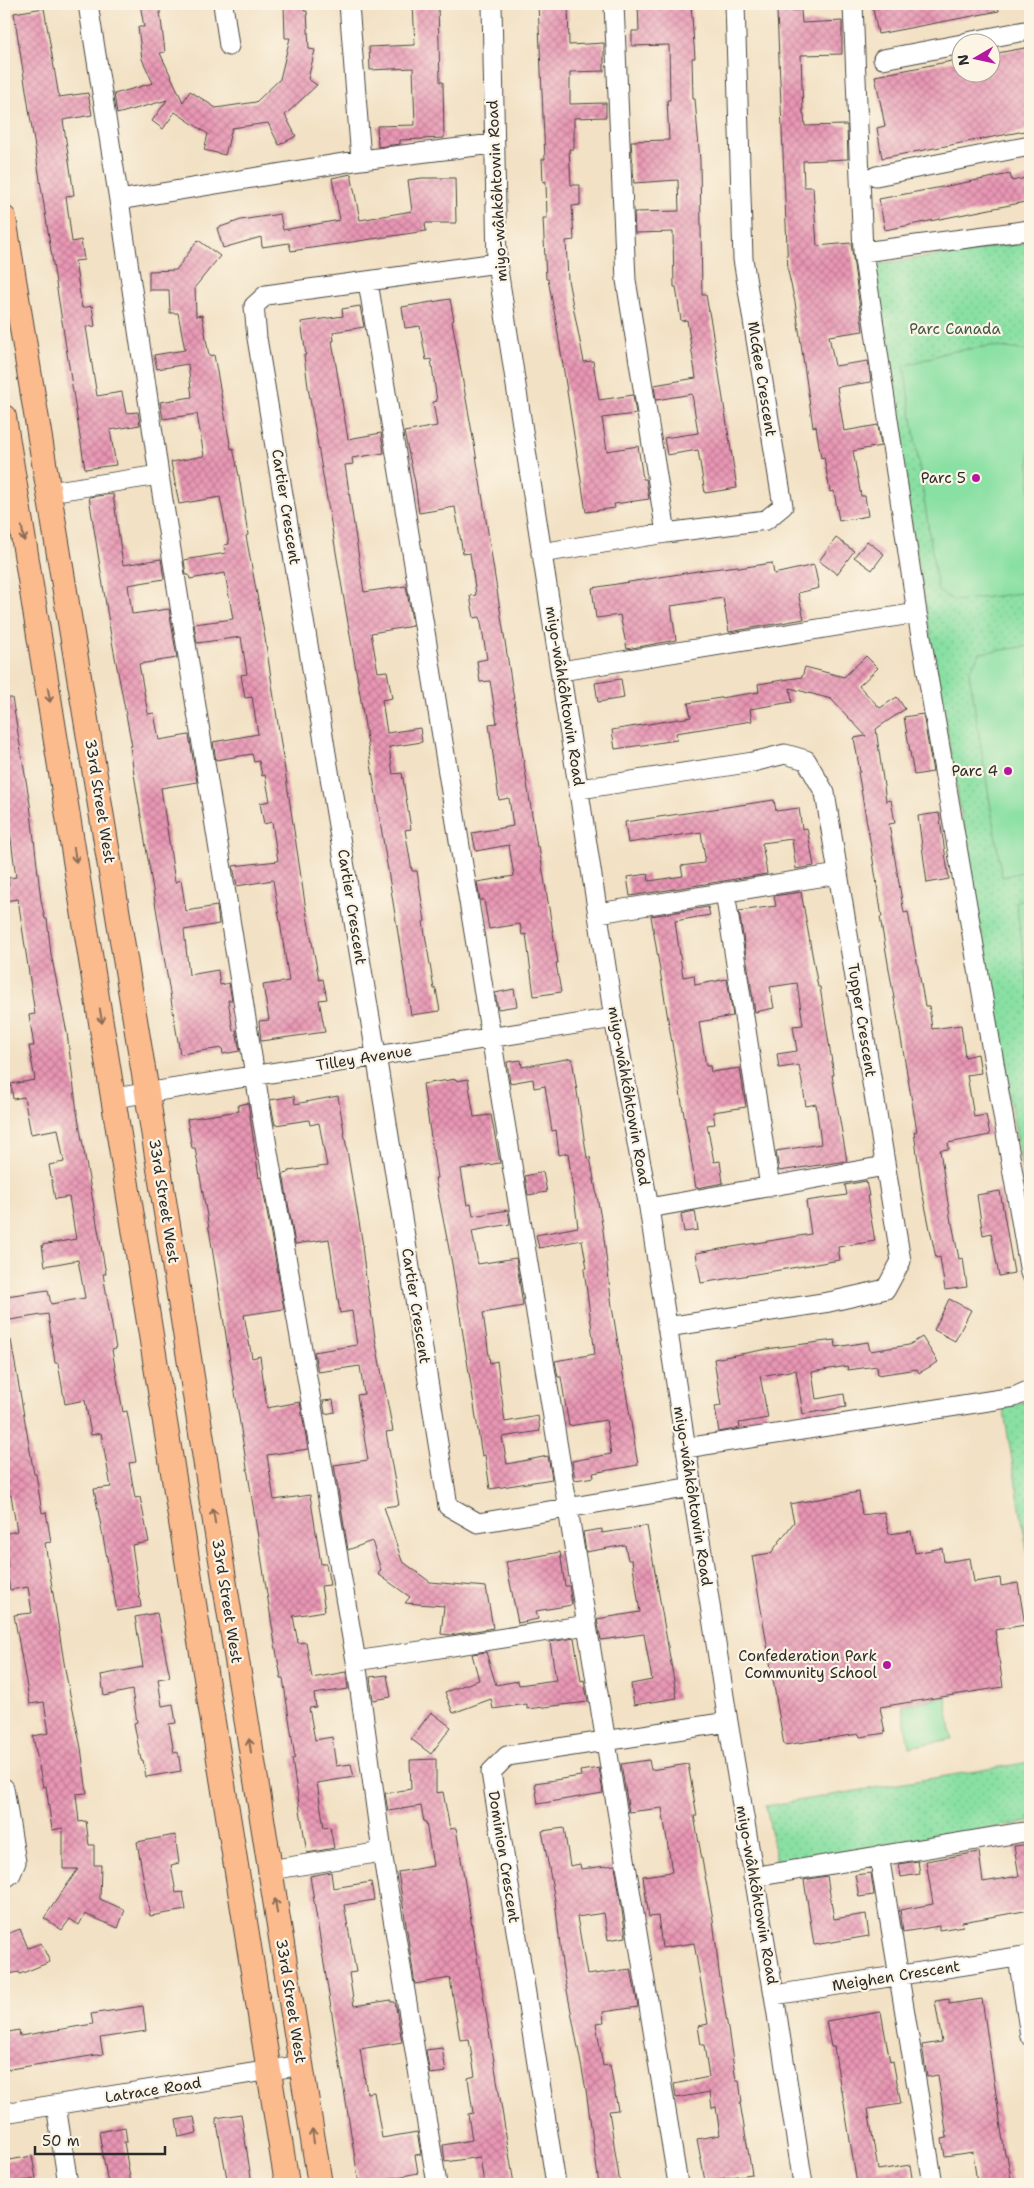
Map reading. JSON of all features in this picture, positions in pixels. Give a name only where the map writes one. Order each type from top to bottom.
[{"type":"main road","name":"33rd Street West","points":[[4,218],[147,1093],[320,2184]]},
{"type":"main road","points":[[4,417],[288,2184]]},
{"type":"street","points":[[88,4],[159,475],[256,1075],[356,1661],[382,1852],[437,2184]]},
{"type":"street","points":[[223,4],[229,46]]},
{"type":"street","points":[[349,4],[361,160]]},
{"type":"street","name":"miyo-wâhkôhtowin Road","points":[[492,4],[493,144],[497,263],[614,1018],[649,1208],[728,1722],[774,1995],[803,2184]]},
{"type":"street","points":[[614,4],[626,280],[666,532]]},
{"type":"street","name":"McGee Crescent","points":[[541,553],[666,532],[766,520],[783,506],[743,259],[735,4]]},
{"type":"street","points":[[853,4],[863,252],[917,613],[1030,1272]]},
{"type":"street","points":[[1002,35],[1030,30]]},
{"type":"street","points":[[883,59],[952,46]]},
{"type":"street","points":[[119,200],[361,160],[493,144]]},
{"type":"street","points":[[876,176],[1030,146]]},
{"type":"street","points":[[863,252],[1030,230]]},
{"type":"street","name":"Cartier Crescent","points":[[497,263],[368,282],[266,294],[254,306],[448,1506],[478,1523],[692,1487]]},
{"type":"street","points":[[368,282],[490,1021],[491,1038],[567,1509],[678,2184]]},
{"type":"street","points":[[50,492],[159,475]]},
{"type":"street","points":[[561,671],[917,613]]},
{"type":"street","name":"Tupper Crescent","points":[[580,789],[753,762],[785,754],[806,760],[825,793],[900,1262],[886,1289],[829,1302],[667,1327]]},
{"type":"street","points":[[599,913],[838,874]]},
{"type":"street","points":[[725,892],[770,1186]]},
{"type":"street","name":"Tilley Avenue","points":[[114,1098],[614,1018]]},
{"type":"street","points":[[649,1208],[885,1166]]},
{"type":"street","points":[[686,1448],[1014,1397],[1030,1390]]},
{"type":"street","points":[[356,1661],[587,1625]]},
{"type":"street","name":"Dominion Crescent","points":[[556,2184],[490,1772],[507,1756],[728,1722]]},
{"type":"street","points":[[4,1788],[16,1862],[11,1874],[4,1878]]},
{"type":"street","points":[[753,1877],[1030,1831]]},
{"type":"street","points":[[270,1870],[382,1852]]},
{"type":"street","points":[[879,1855],[932,2184]]},
{"type":"street","name":"Meighen Crescent","points":[[774,1995],[1024,1956],[1030,2036]]},
{"type":"street","name":"Latrace Road","points":[[4,2113],[302,2065]]},
{"type":"street","points":[[56,2105],[68,2184]]},
{"type":"green space","name":"Parc Canada","points":[[1030,242],[1030,1216],[885,371],[870,265]]},
{"type":"green space","name":"Parc 5","points":[[990,346],[1030,351],[1030,592],[955,601],[938,591],[904,366],[948,352]]},
{"type":"green space","name":"Parc 4","points":[[1030,646],[1030,870],[1002,877],[969,672],[980,653]]},
{"type":"green space","points":[[1030,898],[1030,999],[1016,901]]},
{"type":"green space","points":[[1030,1401],[1030,1568],[1003,1406]]},
{"type":"green space","points":[[946,1697],[952,1739],[909,1747],[902,1705]]},
{"type":"green space","points":[[1030,1762],[1030,1822],[777,1863],[766,1806]]},
{"type":"building","points":[[140,4],[159,4],[165,52],[160,53],[183,102],[190,91],[216,108],[256,102],[280,79],[290,38],[285,38],[284,4],[304,4],[304,11],[307,11],[309,49],[315,50],[308,79],[317,85],[285,115],[296,136],[279,145],[268,123],[232,128],[225,155],[204,150],[208,134],[175,112],[163,129],[152,121],[167,100],[117,114],[114,94],[153,83],[142,59],[138,27],[144,27]]},
{"type":"building","points":[[413,4],[438,4],[440,82],[443,82],[444,138],[400,140],[400,144],[378,147],[377,126],[415,125],[413,68],[370,70],[369,47],[415,45]]},
{"type":"building","points":[[538,4],[568,4],[569,45],[604,43],[604,71],[570,72],[570,104],[606,103],[606,117],[574,118],[574,149],[569,149],[571,185],[580,185],[580,205],[572,206],[574,240],[566,241],[568,280],[584,362],[593,361],[599,400],[633,395],[636,414],[602,418],[607,451],[638,446],[643,479],[646,479],[649,499],[614,504],[615,508],[586,512],[556,321],[548,279],[546,279],[543,218],[547,218],[546,181],[543,182],[542,159],[545,159]]},
{"type":"building","points":[[638,4],[691,4],[695,58],[692,58],[693,99],[695,99],[700,161],[702,295],[706,295],[737,488],[705,493],[698,450],[667,455],[664,438],[698,433],[692,394],[656,400],[654,385],[696,378],[687,320],[681,321],[676,287],[674,287],[673,232],[635,233],[634,212],[679,211],[678,180],[634,183],[631,141],[669,140],[667,100],[670,100],[669,45],[632,46],[632,31],[639,31]]},
{"type":"building","points":[[872,4],[998,4],[999,11],[878,34]]},
{"type":"building","points":[[44,8],[59,97],[88,93],[92,115],[63,120],[74,195],[66,196],[72,242],[81,240],[84,260],[75,261],[82,308],[92,306],[95,326],[86,327],[97,396],[122,392],[126,413],[138,412],[140,425],[110,430],[116,465],[85,469],[14,13]]},
{"type":"building","points":[[801,10],[802,23],[842,21],[842,54],[801,55],[803,114],[805,126],[847,125],[848,159],[803,161],[804,187],[813,187],[817,246],[851,243],[863,331],[829,336],[835,366],[868,361],[871,382],[837,387],[844,431],[878,425],[881,446],[853,451],[861,496],[865,496],[868,516],[839,521],[834,491],[830,492],[824,457],[821,458],[816,426],[813,427],[795,302],[788,271],[777,11]]},
{"type":"building","points":[[1030,47],[1030,130],[882,158],[877,128],[885,126],[875,76],[952,61],[952,82],[1002,82],[1002,52]]},
{"type":"building","points":[[351,174],[360,220],[412,211],[408,180],[455,178],[456,223],[425,223],[426,231],[291,251],[289,243],[262,247],[261,237],[223,248],[217,228],[241,220],[280,214],[283,230],[340,220],[332,178]]},
{"type":"building","points":[[1010,174],[1012,181],[1030,177],[1030,201],[885,230],[879,199]]},
{"type":"building","points":[[198,240],[220,256],[195,287],[196,316],[202,315],[209,356],[214,355],[231,449],[233,448],[239,476],[248,535],[246,536],[265,638],[306,910],[319,980],[323,979],[327,999],[319,1000],[325,1032],[261,1041],[259,1021],[269,1020],[263,985],[289,981],[280,922],[273,880],[237,886],[233,866],[278,861],[272,822],[264,824],[260,803],[270,801],[265,775],[262,776],[259,761],[254,762],[252,754],[216,760],[213,742],[258,734],[252,697],[245,698],[241,675],[247,674],[241,637],[197,643],[194,624],[233,619],[225,573],[190,579],[189,575],[186,575],[184,560],[226,553],[224,545],[229,544],[220,497],[179,504],[171,462],[204,456],[197,414],[163,419],[160,402],[192,397],[188,364],[157,369],[154,355],[185,350],[178,313],[170,313],[169,290],[149,290],[149,271],[176,270]]},
{"type":"building","points":[[450,299],[537,847],[539,847],[558,963],[556,963],[561,992],[534,996],[526,934],[522,935],[520,924],[489,929],[484,900],[480,900],[477,882],[514,876],[509,845],[476,851],[472,833],[513,826],[509,798],[499,800],[489,724],[497,723],[490,681],[480,682],[477,661],[487,659],[480,617],[474,618],[470,596],[476,595],[470,553],[463,554],[455,507],[419,513],[415,482],[404,432],[437,426],[433,402],[437,401],[431,359],[426,360],[420,326],[405,328],[402,307]]},
{"type":"building","points":[[360,306],[364,327],[333,332],[334,341],[332,341],[348,439],[381,433],[384,453],[352,458],[353,464],[345,465],[364,592],[406,586],[413,626],[371,633],[378,672],[387,671],[392,698],[382,700],[387,733],[420,728],[422,742],[389,747],[393,774],[402,773],[411,829],[405,830],[412,871],[417,871],[434,989],[436,989],[440,1011],[411,1015],[357,676],[308,387],[301,322],[343,316],[342,309]]},
{"type":"building","points":[[113,494],[123,565],[161,559],[164,579],[128,585],[132,614],[169,609],[177,658],[139,664],[148,714],[154,713],[159,740],[189,735],[197,782],[161,788],[175,882],[181,880],[186,911],[217,906],[219,924],[184,930],[189,975],[218,970],[220,985],[229,983],[232,1000],[228,1000],[233,1031],[236,1030],[240,1051],[223,1054],[222,1048],[180,1054],[134,774],[130,746],[132,746],[111,636],[89,497]]},
{"type":"building","points":[[836,538],[854,551],[837,574],[819,561]]},
{"type":"building","points":[[867,541],[884,554],[872,570],[854,557]]},
{"type":"building","points":[[772,563],[774,574],[814,565],[819,588],[798,593],[804,619],[729,632],[723,598],[671,606],[676,640],[627,649],[620,615],[596,618],[592,588],[704,570],[738,566],[739,568]]},
{"type":"building","points":[[866,656],[878,668],[859,686],[880,708],[897,697],[905,709],[876,729],[886,801],[891,800],[895,823],[889,824],[904,913],[908,912],[925,1006],[929,1006],[932,1029],[961,1025],[965,1057],[978,1054],[981,1073],[967,1075],[974,1117],[986,1115],[990,1135],[948,1143],[949,1149],[940,1150],[951,1223],[959,1259],[963,1258],[967,1287],[945,1290],[940,1257],[936,1258],[922,1191],[914,1132],[917,1131],[880,917],[882,917],[858,772],[860,772],[854,738],[866,736],[831,699],[790,688],[792,702],[750,709],[752,721],[676,733],[677,740],[615,749],[612,730],[691,717],[688,703],[759,692],[758,684],[802,677],[805,667],[844,677]]},
{"type":"building","points":[[621,679],[624,698],[598,702],[595,683]]},
{"type":"building","points":[[4,698],[12,698],[30,804],[41,900],[45,919],[47,919],[51,954],[67,1033],[77,1112],[106,1274],[103,1274],[116,1349],[112,1350],[123,1412],[127,1411],[136,1462],[129,1463],[135,1498],[140,1497],[149,1542],[132,1545],[141,1607],[117,1611],[94,1489],[111,1487],[101,1433],[91,1435],[85,1400],[65,1404],[58,1363],[55,1363],[48,1314],[10,1320],[6,1296],[48,1290],[51,1304],[85,1298],[78,1260],[45,1266],[42,1245],[76,1239],[69,1197],[55,1199],[49,1165],[64,1162],[58,1129],[31,1134],[24,1097],[13,1099],[11,1084],[35,1080],[29,1046],[34,1046],[29,1015],[35,1014],[18,899],[4,901],[4,886],[9,885],[8,878],[16,877],[4,788]]},
{"type":"building","points":[[923,714],[933,772],[914,775],[904,717]]},
{"type":"building","points":[[774,800],[776,811],[799,808],[802,829],[807,828],[814,866],[796,869],[792,839],[762,843],[767,874],[630,896],[627,877],[648,874],[649,881],[683,876],[681,866],[704,863],[705,858],[701,832],[628,843],[625,822]]},
{"type":"building","points":[[939,813],[949,879],[927,883],[918,816]]},
{"type":"building","points":[[801,892],[818,987],[820,987],[834,1075],[832,1075],[847,1161],[779,1171],[776,1151],[821,1144],[816,1104],[806,1106],[799,1065],[779,1068],[777,1054],[797,1051],[793,1026],[803,1025],[797,983],[770,987],[774,1008],[755,1012],[739,911],[776,906],[774,896]]},
{"type":"building","points":[[708,907],[710,915],[675,921],[683,977],[694,975],[695,985],[727,979],[733,1016],[699,1022],[706,1066],[710,1066],[711,1072],[740,1068],[746,1107],[713,1112],[715,1124],[707,1125],[714,1162],[720,1161],[723,1183],[696,1188],[651,916]]},
{"type":"building","points":[[514,989],[517,1006],[498,1009],[495,993]]},
{"type":"building","points":[[572,1058],[587,1158],[590,1157],[603,1230],[612,1307],[638,1465],[593,1473],[594,1477],[575,1480],[572,1461],[611,1454],[606,1420],[569,1426],[561,1377],[558,1377],[555,1361],[595,1354],[584,1269],[587,1268],[582,1240],[539,1248],[536,1235],[578,1227],[568,1153],[559,1155],[556,1130],[552,1131],[545,1086],[534,1088],[533,1079],[510,1083],[507,1062],[521,1060],[522,1067]]},
{"type":"building","points":[[456,1079],[457,1081],[468,1079],[474,1117],[491,1115],[500,1163],[461,1169],[467,1205],[471,1204],[473,1216],[508,1210],[510,1224],[472,1231],[478,1264],[516,1258],[523,1306],[483,1313],[490,1363],[497,1361],[505,1422],[538,1416],[540,1431],[502,1437],[507,1464],[548,1456],[552,1479],[490,1489],[485,1455],[482,1456],[452,1264],[435,1178],[437,1178],[423,1084]]},
{"type":"building","points":[[294,1096],[295,1104],[338,1096],[363,1246],[376,1344],[393,1431],[386,1432],[399,1505],[384,1507],[402,1561],[430,1582],[486,1587],[493,1628],[451,1635],[441,1634],[444,1606],[405,1603],[410,1597],[378,1574],[381,1570],[372,1541],[348,1550],[334,1465],[368,1460],[357,1395],[364,1394],[360,1366],[318,1372],[314,1352],[357,1345],[352,1311],[340,1313],[329,1239],[295,1244],[283,1174],[288,1173],[288,1171],[327,1166],[319,1123],[310,1125],[309,1120],[275,1125],[270,1100]]},
{"type":"building","points":[[248,1103],[259,1178],[261,1177],[284,1309],[244,1315],[252,1358],[260,1356],[267,1408],[300,1402],[308,1449],[267,1455],[274,1500],[310,1495],[321,1564],[326,1564],[330,1585],[321,1586],[325,1611],[293,1616],[298,1643],[306,1642],[312,1678],[346,1672],[348,1689],[314,1694],[316,1707],[309,1708],[315,1740],[332,1737],[336,1766],[351,1764],[354,1777],[317,1783],[324,1828],[330,1827],[334,1848],[307,1853],[292,1759],[295,1758],[283,1678],[281,1678],[275,1644],[207,1216],[195,1148],[192,1148],[187,1119],[239,1111],[238,1105]]},
{"type":"building","points":[[543,1172],[547,1192],[528,1195],[525,1176]]},
{"type":"building","points":[[866,1181],[875,1241],[838,1247],[840,1260],[701,1283],[696,1253],[811,1234],[806,1201],[847,1195],[845,1185]]},
{"type":"building","points":[[1000,1191],[1014,1273],[999,1276],[991,1233],[983,1235],[977,1195]]},
{"type":"building","points":[[695,1211],[698,1230],[684,1232],[681,1214]]},
{"type":"building","points":[[949,1299],[971,1310],[955,1341],[934,1330]]},
{"type":"building","points":[[922,1337],[938,1362],[919,1373],[917,1369],[878,1375],[877,1366],[848,1370],[847,1366],[812,1372],[816,1399],[844,1394],[846,1407],[803,1414],[796,1370],[760,1376],[768,1418],[739,1423],[740,1428],[719,1432],[715,1407],[721,1406],[714,1359],[773,1348],[835,1340],[836,1347],[868,1342],[870,1351],[909,1345]]},
{"type":"building","points":[[4,1340],[11,1340],[34,1474],[36,1474],[42,1513],[46,1512],[51,1542],[45,1543],[66,1675],[81,1748],[87,1793],[76,1794],[79,1822],[86,1821],[89,1845],[94,1845],[94,1865],[101,1865],[100,1899],[125,1910],[118,1928],[85,1914],[79,1925],[70,1919],[62,1930],[44,1918],[78,1869],[63,1869],[63,1828],[52,1830],[46,1786],[43,1787],[33,1736],[49,1733],[44,1702],[30,1704],[14,1615],[32,1613],[28,1587],[10,1590],[6,1569],[8,1568],[4,1534],[17,1531],[11,1495],[4,1496]]},
{"type":"building","points":[[333,1400],[335,1412],[325,1414],[323,1401]]},
{"type":"building","points":[[859,1492],[862,1515],[884,1512],[889,1534],[911,1531],[915,1553],[942,1548],[944,1562],[970,1558],[974,1582],[1000,1578],[1001,1586],[1018,1583],[1025,1625],[995,1630],[1003,1687],[880,1707],[885,1733],[860,1737],[859,1734],[784,1745],[752,1556],[771,1553],[794,1522],[790,1504]]},
{"type":"building","points":[[647,1526],[677,1698],[634,1705],[631,1684],[652,1680],[644,1634],[601,1640],[597,1619],[640,1612],[632,1560],[628,1560],[625,1545],[586,1552],[583,1532],[602,1529],[602,1533]]},
{"type":"building","points":[[560,1552],[565,1586],[569,1586],[572,1605],[536,1611],[538,1619],[518,1623],[506,1562]]},
{"type":"building","points":[[157,1613],[170,1677],[158,1679],[162,1706],[173,1704],[176,1723],[169,1724],[174,1753],[178,1752],[181,1771],[146,1777],[134,1723],[137,1722],[132,1690],[104,1696],[101,1675],[143,1667],[135,1617]]},
{"type":"building","points":[[574,1638],[581,1681],[584,1680],[588,1702],[527,1709],[527,1704],[493,1709],[491,1699],[453,1713],[445,1692],[479,1680],[472,1654],[486,1652],[496,1685],[518,1681],[519,1685],[556,1680],[550,1642]]},
{"type":"building","points":[[387,1675],[391,1697],[373,1700],[370,1677]]},
{"type":"building","points":[[431,1712],[451,1727],[431,1754],[411,1739]]},
{"type":"building","points":[[436,1759],[436,1793],[443,1792],[450,1829],[456,1828],[514,2184],[484,2184],[480,2157],[445,2162],[443,2145],[472,2140],[468,2114],[473,2113],[468,2078],[475,2076],[469,2039],[460,2040],[450,1978],[415,1984],[398,1872],[433,1866],[426,1822],[424,1822],[421,1806],[388,1811],[385,1793],[411,1789],[410,1760]]},
{"type":"building","points":[[649,1760],[651,1770],[688,1764],[697,1816],[694,1816],[713,1919],[719,1972],[736,2080],[739,2080],[742,2103],[740,2103],[752,2174],[705,2181],[697,2139],[720,2135],[716,2107],[712,2108],[710,2092],[676,2098],[674,2084],[709,2077],[704,2045],[701,2045],[698,2026],[708,2024],[694,1943],[662,1948],[658,1916],[649,1917],[643,1876],[672,1872],[662,1808],[629,1812],[621,1764]]},
{"type":"building","points":[[599,1768],[603,1793],[538,1804],[535,1783],[581,1776],[580,1771]]},
{"type":"building","points":[[564,1828],[570,1866],[580,1864],[581,1869],[615,1865],[626,1937],[608,1940],[604,1913],[577,1917],[587,1975],[631,1969],[638,2007],[603,2012],[604,2022],[596,2023],[603,2066],[610,2065],[618,2110],[609,2111],[620,2184],[599,2184],[586,2090],[562,1964],[555,1900],[542,1831]]},
{"type":"building","points":[[175,1835],[179,1863],[171,1865],[176,1893],[183,1892],[186,1910],[150,1916],[137,1842]]},
{"type":"building","points":[[1030,1844],[1030,1910],[962,1922],[963,1926],[939,1930],[939,1926],[903,1932],[900,1910],[933,1904],[926,1861],[979,1852],[983,1882],[1019,1876],[1014,1846]]},
{"type":"building","points":[[918,1861],[920,1874],[901,1877],[899,1864]]},
{"type":"building","points":[[331,1872],[333,1888],[371,1882],[374,1900],[344,1905],[356,1972],[349,1973],[354,2006],[391,2000],[391,2002],[395,2002],[402,2042],[360,2049],[367,2093],[374,2092],[382,2138],[417,2132],[421,2154],[415,2155],[418,2173],[382,2180],[382,2184],[359,2184],[310,1876]]},
{"type":"building","points":[[871,1873],[874,1895],[859,1897],[855,1875]]},
{"type":"building","points":[[827,1876],[834,1919],[866,1914],[869,1936],[814,1945],[804,1880]]},
{"type":"building","points":[[20,1929],[28,1948],[41,1943],[50,1962],[20,1974],[19,1972],[4,1975],[4,1935]]},
{"type":"building","points":[[949,1999],[949,2004],[982,1999],[1005,2155],[1007,2155],[1012,2184],[977,2184],[973,2152],[945,2156],[942,2139],[947,2138],[938,2075],[927,2077],[922,2045],[942,2042],[935,2001]]},
{"type":"building","points":[[143,2006],[146,2031],[100,2038],[103,2054],[4,2070],[4,2033],[19,2030],[20,2036],[93,2024],[91,2014]]},
{"type":"building","points":[[881,2012],[890,2062],[893,2061],[901,2104],[868,2109],[878,2170],[910,2165],[913,2184],[857,2184],[834,2047],[831,2047],[826,2021]]},
{"type":"building","points":[[442,2048],[446,2072],[430,2074],[426,2050]]},
{"type":"building","points":[[241,2114],[252,2184],[228,2184],[216,2118]]},
{"type":"building","points":[[194,2117],[197,2133],[179,2137],[176,2120]]},
{"type":"building","points":[[125,2127],[127,2142],[124,2142],[131,2184],[108,2184],[99,2132]]},
{"type":"building","points":[[32,2156],[36,2179],[4,2184],[4,2161]]},
{"type":"place","name":"Parc 5","points":[[976,478]]},
{"type":"place","name":"Parc 4","points":[[1008,771]]},
{"type":"place","name":"Confederation Park Community School","points":[[887,1665]]}]
